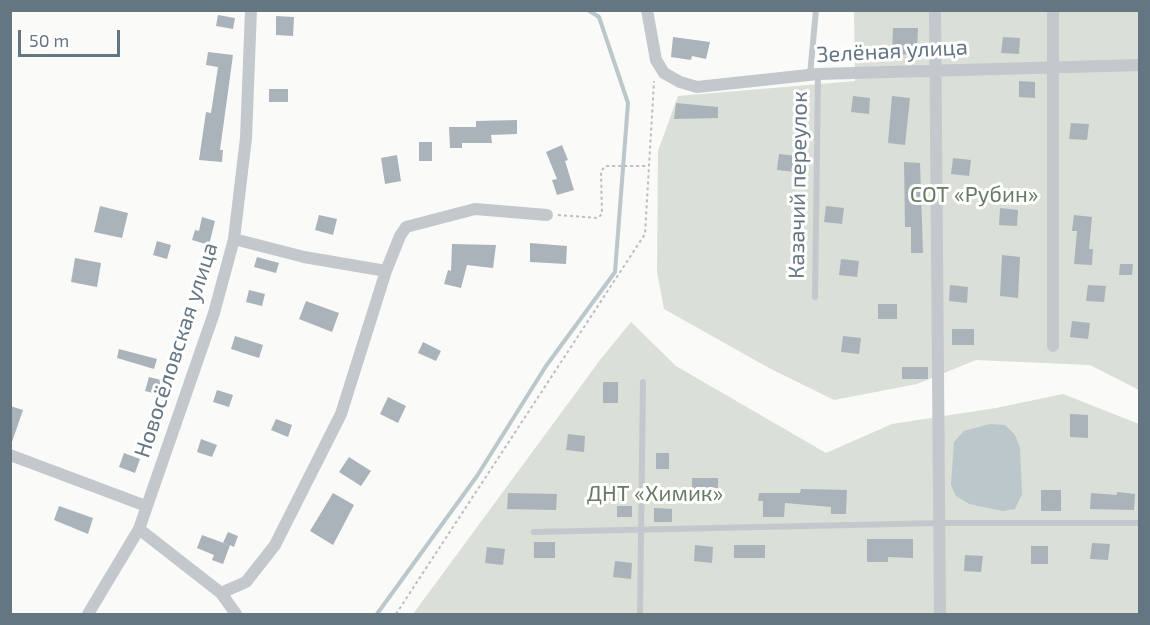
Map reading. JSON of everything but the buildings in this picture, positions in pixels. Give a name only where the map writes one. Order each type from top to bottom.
[{"type":"street","name":"Новосёловская улица","points":[[88,615],[139,529],[214,313],[234,239],[246,138],[252,10]]},
{"type":"street","points":[[647,10],[656,60]]},
{"type":"street","points":[[935,10],[940,615]]},
{"type":"street","points":[[1053,10],[1055,65],[1053,345]]},
{"type":"street","name":"Зелёная улица","points":[[656,60],[664,72],[680,82],[697,87],[814,74],[1055,65],[1140,65]]},
{"type":"street","points":[[221,593],[246,582],[275,545],[341,414],[386,271],[399,236],[406,227],[475,209],[547,214]]},
{"type":"street","points":[[234,239],[304,257],[386,271]]},
{"type":"street","points":[[10,455],[146,506]]},
{"type":"street","points":[[139,529],[221,593],[236,615]]},
{"type":"lane","name":"Казачий переулок","points":[[815,297],[816,10]]},
{"type":"lane","points":[[640,615],[643,382]]},
{"type":"lane","points":[[534,532],[640,532],[940,523],[1140,524]]},
{"type":"path","points":[[396,615],[645,234],[656,60]]},
{"type":"path","points":[[547,214],[598,218],[602,214],[602,171],[606,166],[648,166]]},
{"type":"green space","name":"СОТ «Рубин»","points":[[854,11],[1139,11],[1139,390],[1090,365],[976,360],[917,384],[834,400],[769,368],[664,309],[657,272],[658,151],[678,96],[855,81]]},
{"type":"green space","name":"ДНТ «Химик»","points":[[631,322],[676,366],[826,453],[892,424],[996,408],[1063,394],[1139,424],[1139,614],[413,614],[600,360]]},
{"type":"shaded area","points":[[990,424],[1005,425],[1015,435],[1020,448],[1022,494],[1015,509],[1003,511],[969,504],[956,496],[951,485],[954,442],[964,431]]},
{"type":"waterway","points":[[377,614],[477,476],[546,366],[615,272],[628,103],[599,17],[588,10]]}]
